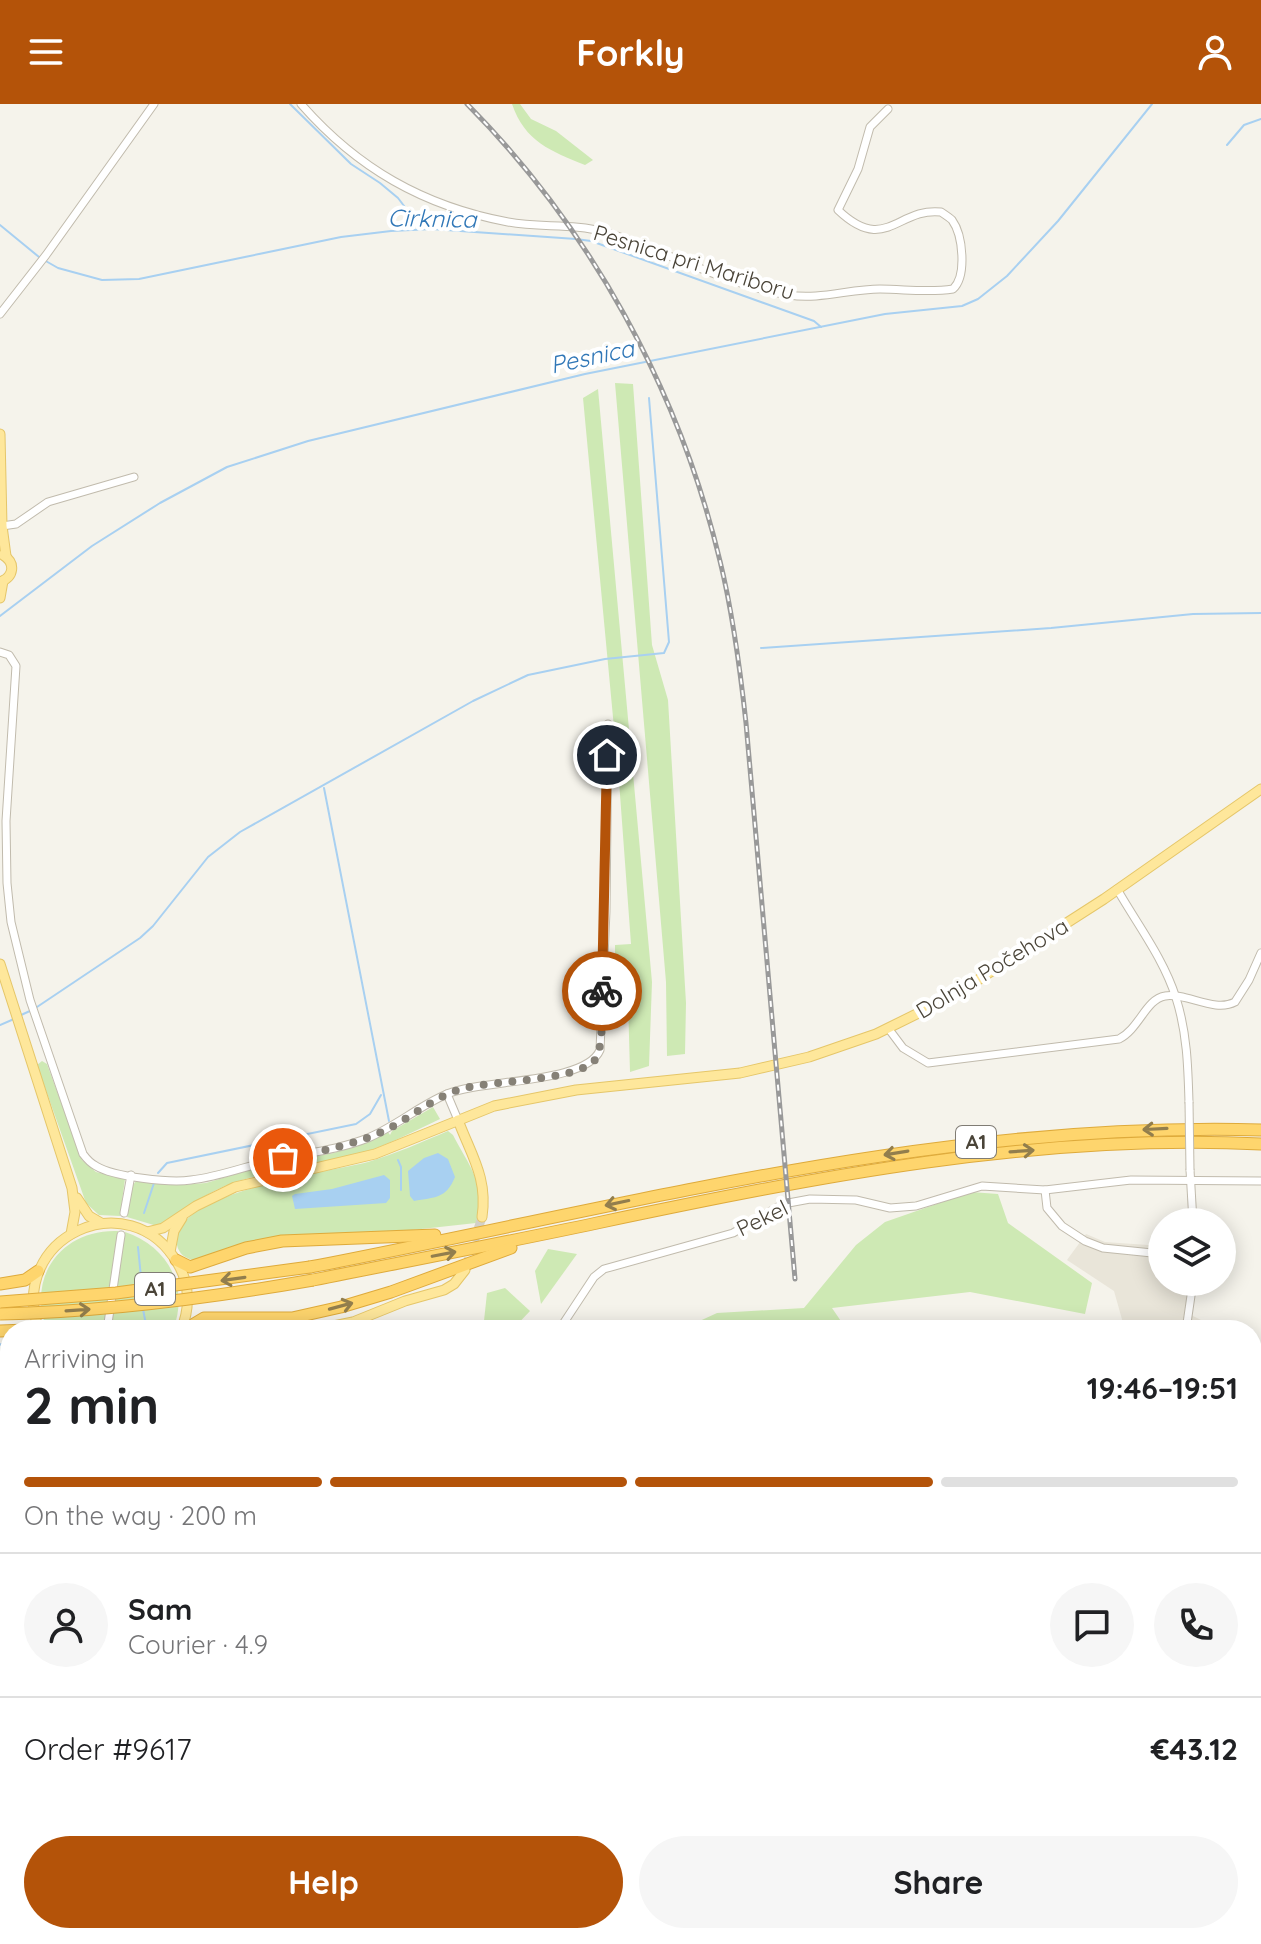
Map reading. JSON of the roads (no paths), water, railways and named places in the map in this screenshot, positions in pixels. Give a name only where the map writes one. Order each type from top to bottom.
[{"type":"highway","name":"A1","points":[[0,1302],[116,1293],[310,1267],[708,1184],[933,1147],[1014,1138],[1179,1128],[1261,1130]]},
{"type":"highway","name":"A1","points":[[0,1314],[116,1307],[313,1280],[724,1196],[938,1160],[1084,1146],[1178,1142],[1261,1144]]},
{"type":"highway","points":[[173,1256],[181,1265],[190,1267],[246,1248],[282,1241],[430,1236],[474,1227],[486,1230]]},
{"type":"highway","points":[[200,1320],[292,1318],[341,1307],[391,1292],[499,1251],[536,1243],[552,1232]]},
{"type":"highway","points":[[0,1284],[25,1280],[38,1271]]},
{"type":"main road","points":[[0,434],[3,555],[12,569],[2,582],[0,598]]},
{"type":"main road","name":"Dolnja Počehova","points":[[147,1232],[163,1228],[235,1187],[350,1162],[494,1106],[576,1090],[749,1071],[809,1057],[888,1028],[953,996],[1117,889],[1261,789]]},
{"type":"main road","points":[[0,964],[72,1188],[83,1209],[101,1223]]},
{"type":"main road","points":[[458,1120],[483,1180],[485,1196],[482,1217]]},
{"type":"main road","points":[[71,1234],[75,1212],[72,1188]]},
{"type":"main road","points":[[173,1256],[174,1231],[186,1213]]},
{"type":"main road","points":[[37,1320],[33,1301],[38,1271],[55,1245],[71,1234],[101,1223],[121,1224],[147,1232],[173,1256],[186,1282],[184,1320]]},
{"type":"main road","points":[[358,1320],[405,1301],[444,1290],[454,1284],[465,1270]]},
{"type":"street","points":[[0,314],[154,104]]},
{"type":"street","name":"Pesnica pri Mariboru","points":[[301,104],[335,139],[379,174],[407,191],[473,213],[508,222],[603,232],[778,293],[809,296],[859,290],[941,291],[957,286],[961,265],[958,233],[950,219],[941,212],[924,214],[874,231],[856,224],[838,210],[858,169],[870,127],[888,109]]},
{"type":"street","points":[[1,528],[16,524],[48,502],[134,477]]},
{"type":"street","points":[[0,652],[9,655],[16,666],[6,821],[7,883],[11,922],[30,1000],[83,1154],[96,1167],[131,1175],[190,1181],[252,1164],[324,1151],[386,1130],[447,1094],[466,1087],[568,1073],[595,1060],[600,1050],[606,911],[608,724]]},
{"type":"street","points":[[1117,889],[1157,956],[1176,997],[1188,1051],[1192,1208]]},
{"type":"street","points":[[888,1028],[903,1048],[928,1063],[1119,1039],[1135,1028],[1155,1000],[1166,995],[1230,1005],[1241,995],[1261,953]]},
{"type":"street","points":[[31,1060],[48,1054]]},
{"type":"street","points":[[447,1094],[458,1120]]},
{"type":"street","points":[[124,1213],[131,1175]]},
{"type":"street","name":"Pekel","points":[[566,1320],[594,1277],[604,1269],[733,1233],[783,1204],[810,1199],[856,1200],[890,1208],[916,1206],[982,1186],[1045,1190],[1131,1180],[1261,1181]]},
{"type":"street","points":[[1045,1190],[1047,1208],[1062,1226],[1085,1241],[1103,1248],[1148,1253]]},
{"type":"street","points":[[108,1320],[121,1235]]},
{"type":"street","points":[[1187,1320],[1191,1296]]},
{"type":"water","points":[[438,1153],[448,1159],[455,1177],[452,1184],[439,1196],[414,1201],[410,1196],[408,1171],[424,1158]]},
{"type":"water","points":[[384,1175],[390,1180],[390,1198],[386,1203],[295,1209],[292,1196],[295,1194],[332,1189]]},
{"type":"waterway","points":[[290,104],[351,164],[380,183],[398,198],[414,219],[428,228]]},
{"type":"waterway","name":"Pesnica","points":[[0,616],[92,546],[160,503],[227,467],[308,441],[585,374],[885,314],[962,306],[978,299],[1007,276],[1058,221],[1152,104]]},
{"type":"waterway","points":[[1227,145],[1244,125],[1261,119]]},
{"type":"waterway","name":"Cirknica","points":[[0,225],[39,257]]},
{"type":"waterway","name":"Cirknica","points":[[44,260],[58,268],[102,280],[139,279],[341,237],[391,231],[432,229],[576,239],[591,241],[814,321],[821,327]]},
{"type":"waterway","points":[[37,1007],[140,938],[208,857],[240,832],[473,701],[528,675],[605,659],[664,653],[669,642],[649,398]]},
{"type":"waterway","points":[[761,648],[1051,628],[1193,614],[1261,613]]},
{"type":"waterway","points":[[324,788],[389,1121]]},
{"type":"waterway","points":[[19,1016],[32,1010]]},
{"type":"waterway","points":[[0,1025],[14,1019]]},
{"type":"waterway","points":[[158,1173],[167,1163],[356,1124],[370,1114],[381,1095]]},
{"type":"waterway","points":[[398,1160],[401,1190]]},
{"type":"waterway","points":[[144,1213],[154,1183]]},
{"type":"waterway","points":[[138,1247],[142,1287]]},
{"type":"waterway","points":[[143,1309],[145,1320]]},
{"type":"tunnel","points":[[466,1267],[482,1217]]},
{"type":"railway","points":[[467,104],[553,204],[591,258],[625,315],[681,435],[720,561],[744,702],[795,1279]]}]
